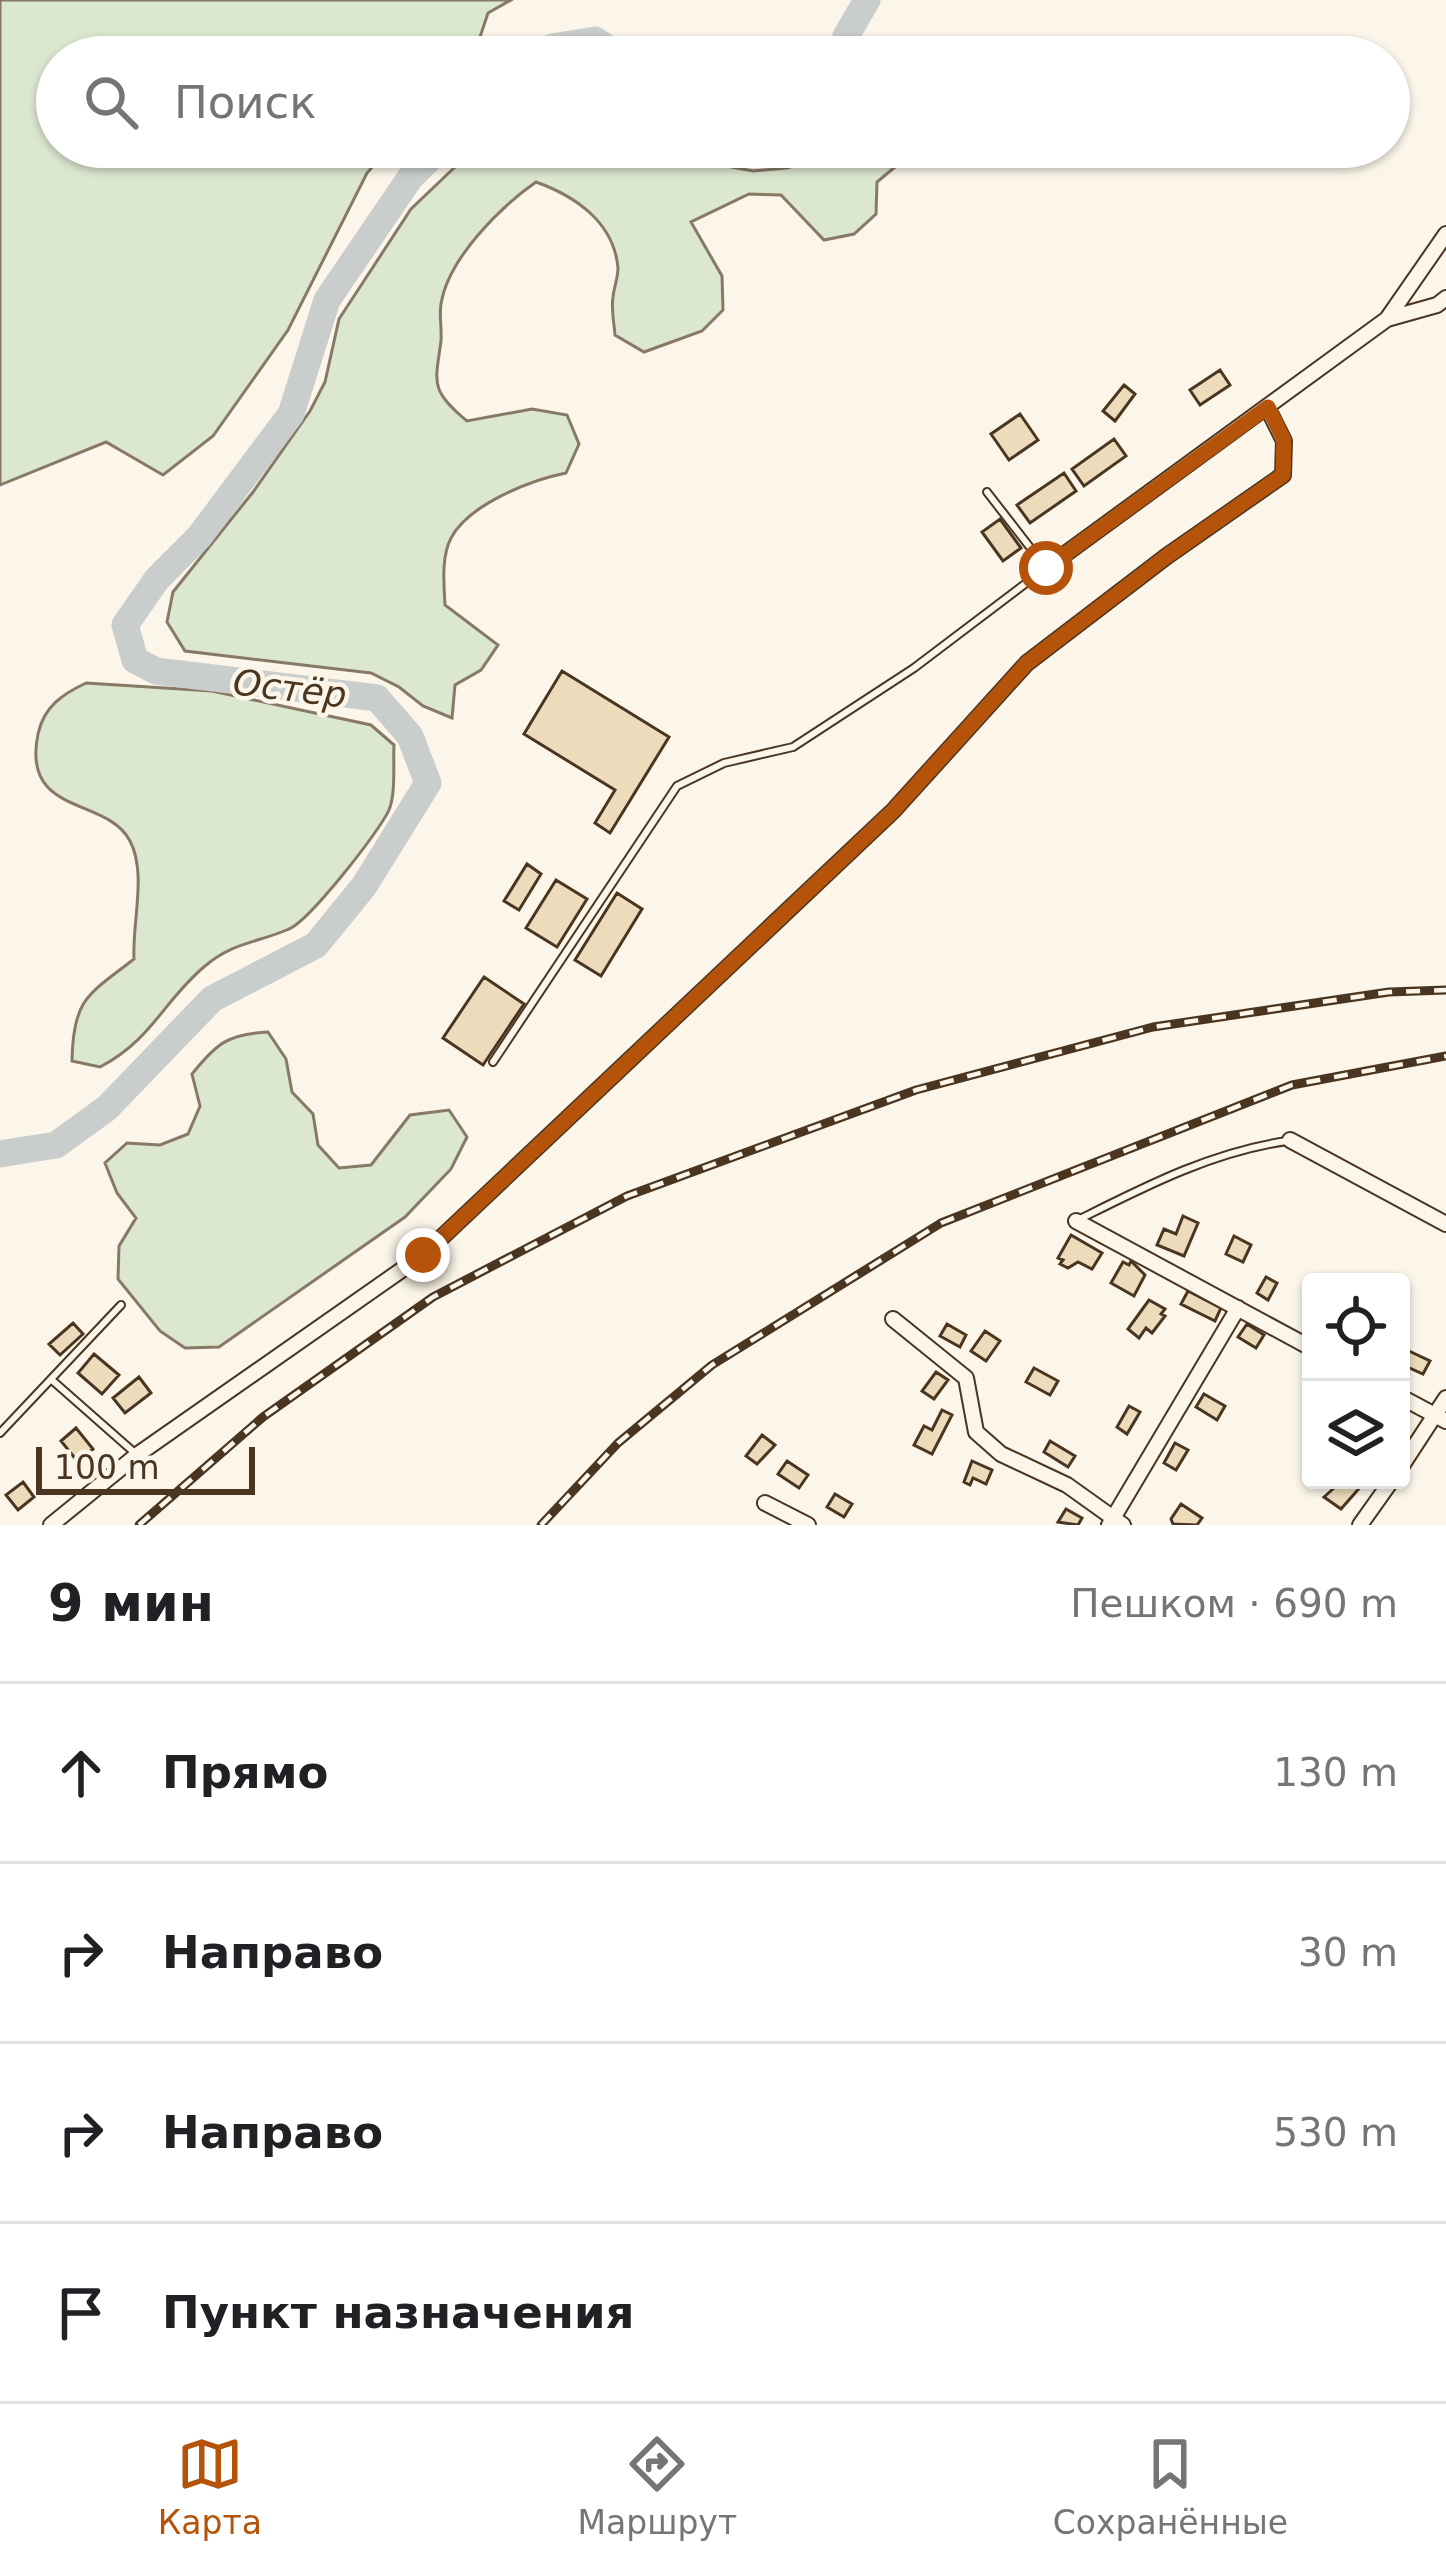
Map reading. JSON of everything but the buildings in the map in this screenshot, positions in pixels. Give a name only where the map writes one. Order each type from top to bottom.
[{"type":"street","points":[[1387,319],[1446,234]]},
{"type":"street","points":[[1046,568],[1387,319],[1446,298]]},
{"type":"street","points":[[51,1525],[136,1455],[423,1255],[893,811],[1027,663],[1283,475],[1284,440],[1268,407]]},
{"type":"street","points":[[1290,1140],[1446,1224]]},
{"type":"street","points":[[1076,1221],[1302,1343]]},
{"type":"street","points":[[893,1319],[966,1378],[976,1432],[1001,1454],[1067,1485],[1108,1512],[1115,1523],[1238,1308]]},
{"type":"street","points":[[1410,1456],[1441,1419],[1446,1398]]},
{"type":"street","points":[[1410,1402],[1441,1419]]},
{"type":"street","points":[[1360,1525],[1386,1489]]},
{"type":"street","points":[[765,1503],[808,1525]]},
{"type":"lane","points":[[494,1062],[676,786],[724,763],[793,747],[914,668],[1046,568],[987,492]]},
{"type":"lane","points":[[1076,1221],[1182,1171],[1246,1147],[1290,1140]]},
{"type":"lane","points":[[0,1433],[122,1305]]},
{"type":"lane","points":[[53,1381],[136,1455]]},
{"type":"green space","points":[[0,0],[511,0],[488,13],[480,36],[36,36],[36,168],[371,168],[288,330],[213,436],[163,475],[106,442],[0,485]]},
{"type":"green space","points":[[454,168],[894,168],[877,182],[876,214],[854,234],[824,240],[781,195],[749,194],[691,222],[722,276],[723,310],[702,331],[644,352],[615,335],[612,302],[618,268],[609,237],[590,213],[565,195],[536,182],[507,205],[465,252],[441,304],[437,377],[441,393],[467,421],[532,409],[567,415],[579,444],[566,473],[486,504],[451,538],[444,562],[445,605],[498,645],[481,670],[455,685],[452,718],[371,673],[185,651],[167,622],[173,592],[310,411],[325,382],[339,319],[411,209]]},
{"type":"green space","points":[[86,683],[212,691],[371,725],[394,745],[389,810],[327,894],[289,929],[215,958],[133,1044],[100,1067],[72,1061],[76,1024],[94,990],[134,959],[138,868],[130,841],[119,827],[54,792],[42,779],[36,761],[38,734],[50,708]]},
{"type":"green space","points":[[268,1032],[286,1059],[292,1092],[313,1114],[318,1145],[339,1168],[371,1165],[410,1115],[449,1110],[467,1137],[451,1169],[405,1217],[219,1347],[185,1348],[160,1331],[118,1279],[119,1246],[136,1218],[117,1193],[105,1163],[127,1143],[160,1145],[188,1134],[200,1106],[192,1074],[224,1042]]},
{"type":"waterway","name":"Остёр","points":[[846,36],[867,0]]},
{"type":"waterway","name":"Остёр","points":[[0,1154],[56,1145],[107,1108],[212,999],[316,945],[364,886],[428,783],[410,736],[377,698],[156,671],[135,660],[125,625],[157,579],[199,537],[291,414],[327,300],[420,168]]},
{"type":"railway","points":[[139,1525],[263,1417],[433,1297],[627,1196],[916,1090],[1153,1027],[1389,992],[1446,990]]},
{"type":"railway","points":[[541,1525],[618,1443],[712,1365],[941,1223],[1292,1085],[1446,1056]]},
{"type":"route","points":[[423,1255],[893,811],[1027,663],[1283,475],[1284,440],[1268,407],[1046,568]]}]
